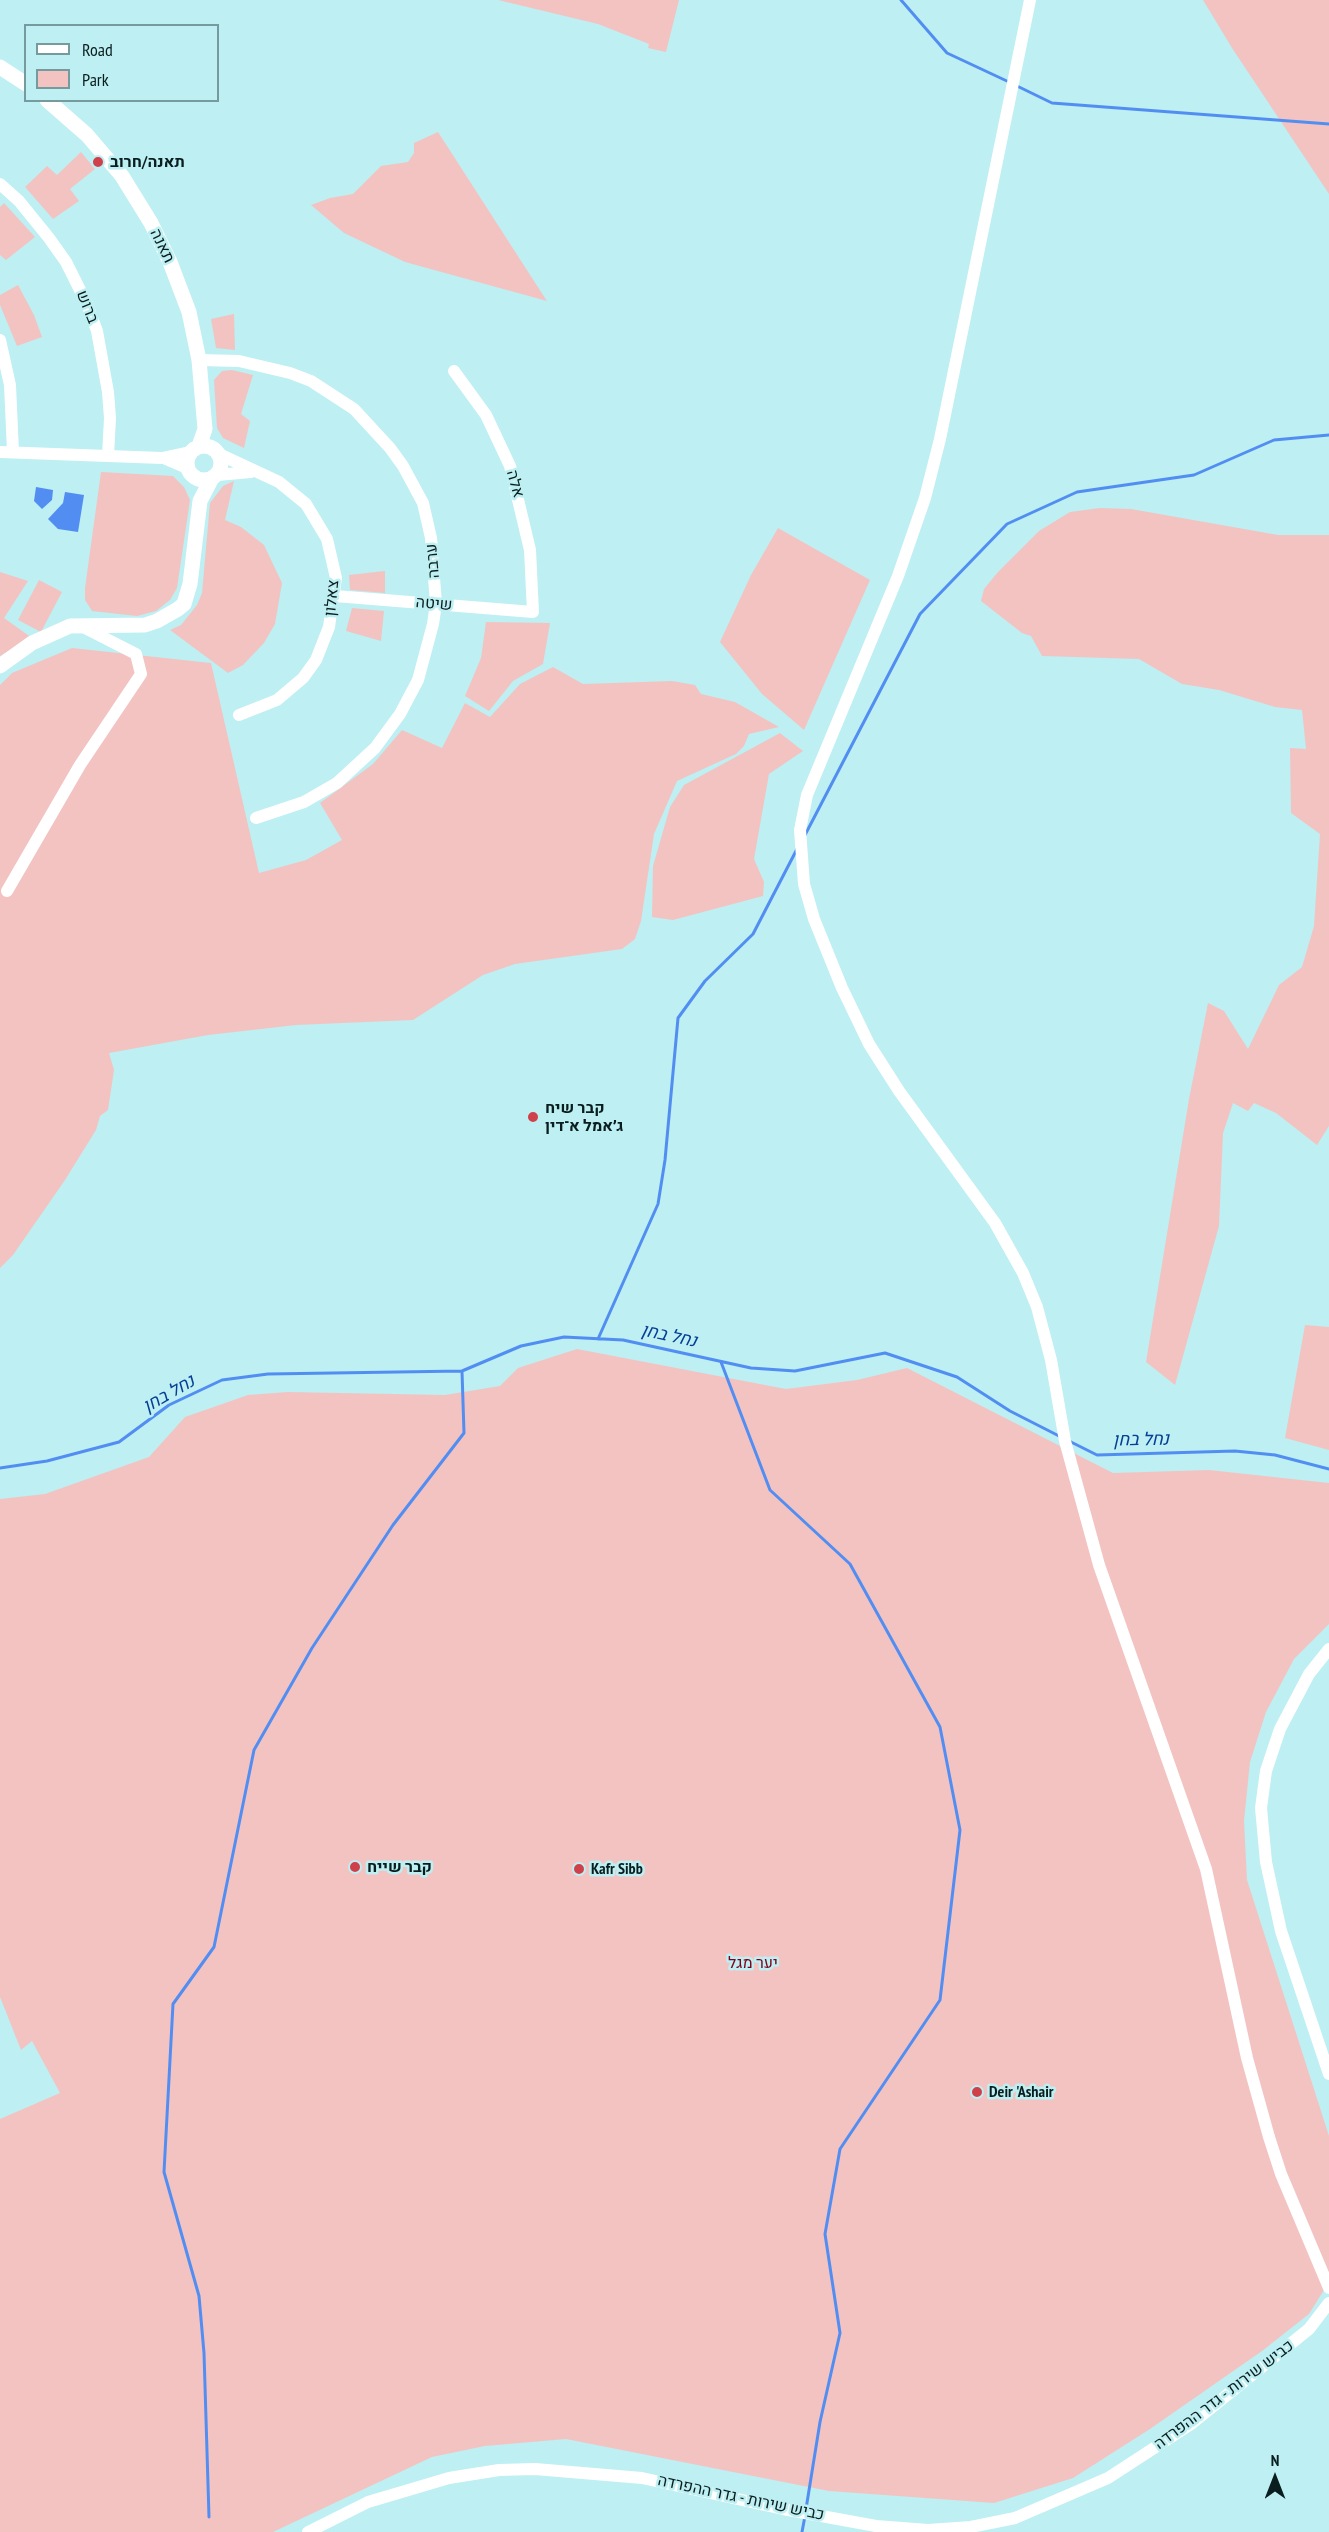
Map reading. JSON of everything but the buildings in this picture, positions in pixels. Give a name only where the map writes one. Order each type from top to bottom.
[{"type":"street","points":[[1030,0],[976,271],[930,478],[898,576],[807,795],[800,830],[802,875],[814,919],[842,988],[870,1044],[899,1091],[995,1223],[1023,1273],[1037,1307],[1051,1360],[1065,1442],[1099,1565],[1206,1869],[1247,2058],[1269,2137],[1281,2174],[1329,2288]]},
{"type":"street","points":[[0,68],[24,83]]},
{"type":"street","name":"תאנה","points":[[0,666],[38,639],[77,625],[145,625],[178,609],[184,603],[190,584],[200,501],[200,457],[205,426],[199,360],[183,295],[166,250],[142,207],[111,162],[87,135],[49,102]]},
{"type":"street","name":"ברוש","points":[[0,184],[19,201],[49,238],[66,262],[87,304],[97,331],[108,392],[111,418],[108,456]]},
{"type":"street","points":[[0,340],[10,384],[14,452]]},
{"type":"street","name":"ערבה","points":[[199,360],[239,361],[263,365],[311,381],[354,409],[374,429],[403,466],[423,503],[431,538],[436,604],[430,642],[418,680],[390,730],[357,767],[322,792],[282,811],[256,818]]},
{"type":"street","name":"אלה","points":[[454,371],[486,415],[510,466],[530,550],[533,612]]},
{"type":"street","points":[[0,452],[162,458],[200,457],[221,466],[215,476],[202,480],[200,457]]},
{"type":"street","name":"צאלון","points":[[200,457],[255,472],[279,482],[294,492],[318,520],[333,557],[335,596],[333,612],[322,647],[303,678],[277,700],[239,715]]},
{"type":"street","name":"צאלון","points":[[215,476],[255,472]]},
{"type":"street","name":"תאנה","points":[[200,501],[215,476]]},
{"type":"street","name":"שיטה","points":[[335,596],[533,612]]},
{"type":"street","points":[[7,891],[80,765],[141,674],[136,654],[77,625]]},
{"type":"street","points":[[1329,1649],[1309,1674],[1280,1730],[1266,1771],[1261,1809],[1266,1862],[1281,1931],[1329,2074]]},
{"type":"street","name":"כביש שירות - גדר ההפרדה","points":[[308,2532],[368,2502],[409,2489],[499,2470],[535,2469],[642,2478],[783,2509],[876,2526],[928,2530],[971,2527],[1015,2518],[1108,2478],[1191,2424],[1309,2329],[1329,2303]]},
{"type":"green space","points":[[498,0],[679,0],[666,52],[648,48],[649,44],[598,24]]},
{"type":"green space","points":[[1203,0],[1329,0],[1329,194],[1232,48]]},
{"type":"green space","points":[[438,132],[547,301],[405,262],[344,233],[311,205],[330,198],[353,194],[381,166],[408,162],[414,153],[414,143]]},
{"type":"green space","points":[[81,152],[95,169],[70,189],[79,201],[53,219],[25,187],[47,166],[57,175]]},
{"type":"green space","points":[[4,203],[35,237],[6,260],[0,255],[0,207]]},
{"type":"green space","points":[[18,285],[34,315],[42,337],[17,346],[0,305],[0,295]]},
{"type":"green space","points":[[234,314],[235,350],[216,348],[211,319]]},
{"type":"green space","points":[[232,370],[253,375],[241,414],[250,421],[244,448],[223,438],[217,428],[214,380],[222,371]]},
{"type":"green space","points":[[101,472],[173,476],[184,487],[190,500],[177,588],[170,600],[156,611],[137,616],[92,611],[85,600]]},
{"type":"green space","points":[[234,481],[225,520],[241,527],[264,545],[282,583],[275,624],[264,643],[243,665],[228,673],[170,630],[181,625],[197,605],[202,593],[210,503],[223,486]]},
{"type":"green space","points":[[1100,508],[1131,509],[1278,535],[1329,535],[1329,1126],[1317,1145],[1276,1113],[1254,1103],[1248,1111],[1233,1103],[1223,1133],[1219,1226],[1175,1385],[1146,1362],[1189,1099],[1208,1003],[1224,1011],[1248,1049],[1279,985],[1302,967],[1314,926],[1320,834],[1291,813],[1290,748],[1306,749],[1302,710],[1275,707],[1219,690],[1182,684],[1139,659],[1042,656],[1031,636],[1022,633],[981,601],[984,589],[998,572],[1039,531],[1070,512]]},
{"type":"green space","points":[[778,528],[870,580],[804,730],[762,694],[720,642],[751,575]]},
{"type":"green space","points":[[385,571],[385,593],[350,590],[349,575]]},
{"type":"green space","points":[[0,572],[28,581],[4,618],[32,638],[0,656]]},
{"type":"green space","points":[[39,580],[62,592],[41,632],[18,620]]},
{"type":"green space","points":[[352,608],[384,611],[381,641],[346,631]]},
{"type":"green space","points":[[486,622],[550,623],[543,664],[513,681],[489,711],[465,696],[481,658]]},
{"type":"green space","points":[[72,648],[211,663],[259,873],[306,860],[342,840],[320,803],[373,764],[402,730],[442,748],[465,703],[490,717],[520,684],[553,667],[583,684],[672,681],[695,685],[701,694],[735,702],[779,727],[749,734],[744,746],[736,754],[677,781],[654,834],[641,921],[635,939],[622,949],[515,964],[483,975],[413,1020],[296,1025],[208,1035],[109,1053],[114,1070],[108,1110],[100,1116],[96,1130],[65,1180],[13,1255],[0,1268],[0,685],[12,673]]},
{"type":"green space","points":[[780,733],[803,751],[769,774],[754,859],[764,882],[763,896],[673,920],[652,917],[653,866],[670,807],[684,785]]},
{"type":"green space","points":[[1305,1325],[1329,1327],[1329,1450],[1285,1438]]},
{"type":"green space","name":"יער מגל","points":[[577,1349],[786,1389],[857,1380],[907,1368],[1113,1473],[1209,1470],[1329,1483],[1329,1624],[1294,1659],[1266,1712],[1250,1762],[1244,1821],[1247,1880],[1329,2136],[1329,2282],[1309,2314],[1262,2351],[1150,2429],[1073,2478],[994,2503],[829,2491],[566,2439],[485,2446],[432,2457],[273,2532],[0,2532],[0,2119],[60,2093],[32,2041],[21,2050],[0,1997],[0,1499],[45,1494],[149,1457],[185,1417],[248,1395],[288,1392],[445,1395],[500,1386],[518,1368]]},
{"type":"water","points":[[36,487],[53,490],[52,500],[42,509],[34,501]]},
{"type":"water","points":[[65,492],[84,495],[78,532],[58,529],[48,519],[63,503]]},
{"type":"waterway","points":[[901,0],[947,53],[1009,82]]},
{"type":"waterway","points":[[1015,85],[1052,103],[1329,124]]},
{"type":"waterway","points":[[805,835],[920,614],[1007,524],[1077,492],[1194,475],[1274,440],[1329,435]]},
{"type":"waterway","points":[[598,1339],[658,1204],[665,1160],[678,1018],[705,981],[753,934],[797,849]]},
{"type":"waterway","name":"נחל בחן","points":[[0,1468],[47,1461],[119,1442],[169,1405],[222,1380],[268,1374],[462,1371],[521,1346],[564,1337],[623,1340],[751,1368],[795,1371],[885,1353],[957,1377],[1010,1411],[1061,1437]]},
{"type":"waterway","points":[[721,1362],[770,1490],[850,1564],[940,1727],[960,1830],[940,2000],[840,2149],[825,2234],[840,2333],[820,2422],[806,2509]]},
{"type":"waterway","points":[[209,2517],[204,2353],[199,2296],[164,2172],[173,2004],[214,1947],[254,1750],[312,1648],[393,1525],[464,1433],[462,1371]]},
{"type":"waterway","name":"נחל בחן","points":[[1069,1441],[1097,1455],[1235,1451],[1275,1455],[1329,1469]]},
{"type":"waterway","points":[[802,2532],[805,2516]]},
{"type":"place","name":"תאנה/חרוב","points":[[98,162]]},
{"type":"place","name":"קבר שיח ג׳אמל א־דין","points":[[533,1117]]},
{"type":"place","name":"קבר שייח","points":[[355,1867]]},
{"type":"place","name":"Kafr Sibb","points":[[579,1869]]},
{"type":"place","name":"Deir 'Ashair","points":[[977,2092]]}]
